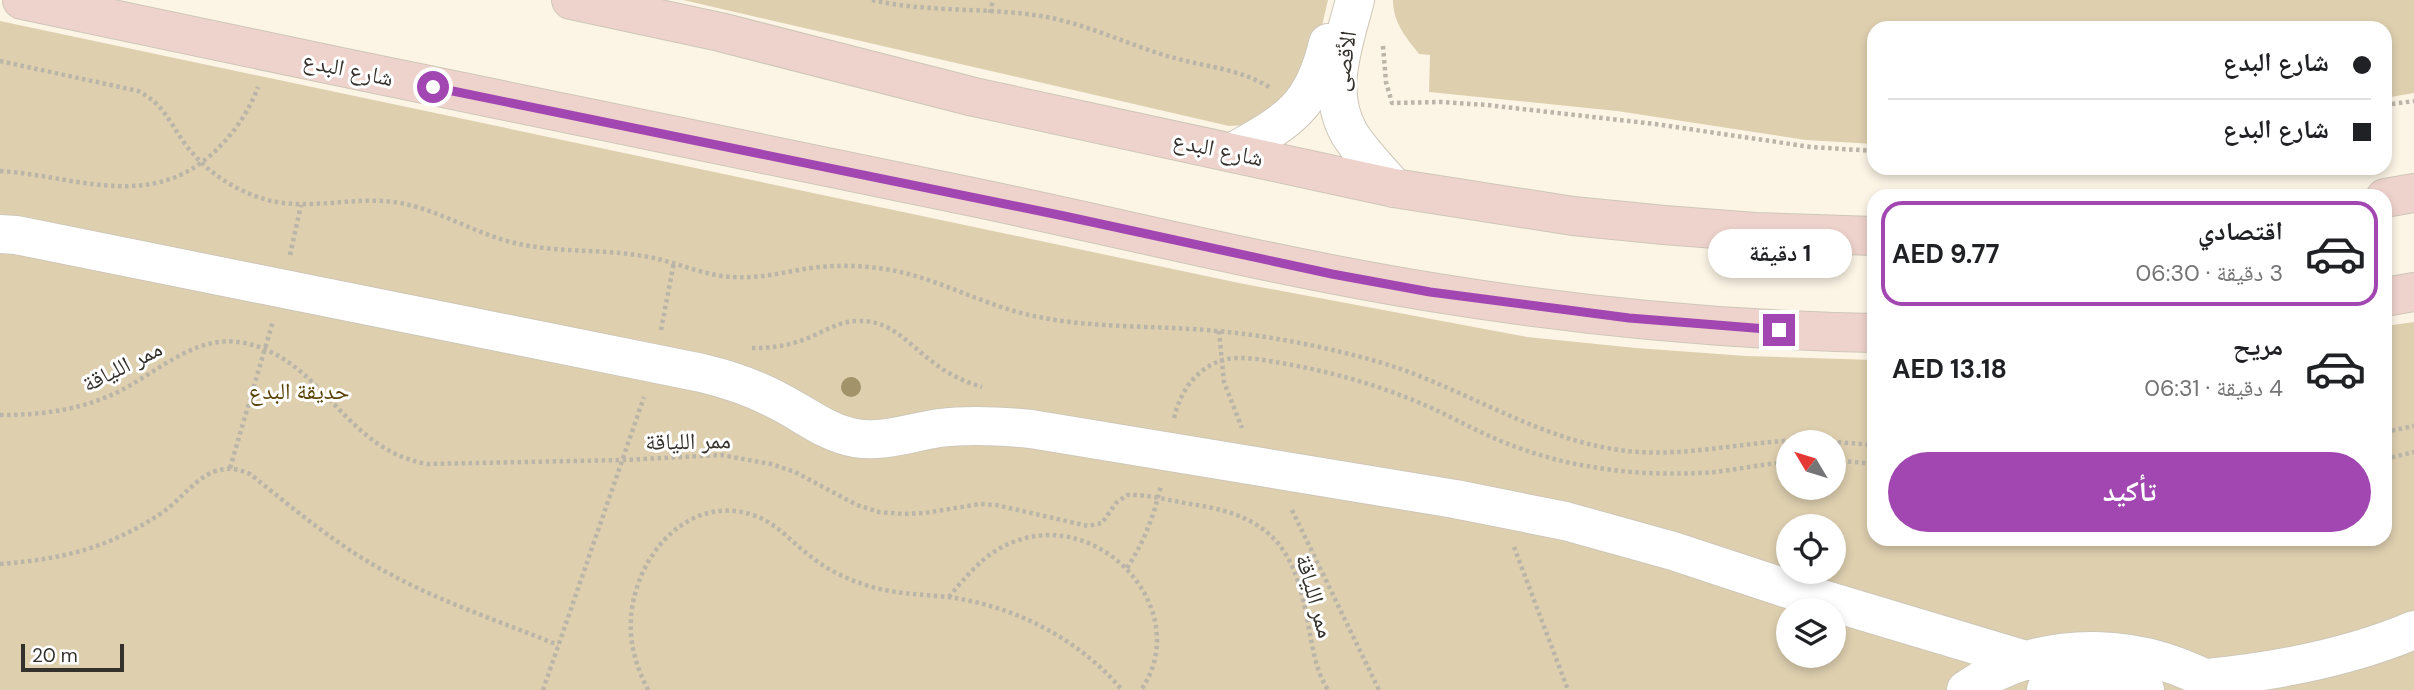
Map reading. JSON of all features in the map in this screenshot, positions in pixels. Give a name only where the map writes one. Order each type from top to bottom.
[{"type":"main road","name":"شارع البدع","points":[[22,0],[1332,274],[1430,292],[1629,318],[1729,327],[1867,333]]},
{"type":"main road","name":"شارع البدع","points":[[571,0],[720,33],[974,97],[1394,188],[1548,212],[1664,225],[1768,233],[1867,236]]},
{"type":"main road","points":[[2392,197],[2414,193]]},
{"type":"main road","points":[[2392,296],[2414,292]]},
{"type":"street","name":"الأقصى","points":[[1233,152],[1287,120],[1305,100],[1323,67],[1339,0]]},
{"type":"street","name":"الأقصى","points":[[1355,0],[1338,74],[1339,104],[1349,132],[1394,188]]},
{"type":"street","points":[[0,234],[282,289],[662,343],[785,404],[820,426],[855,438],[893,438],[938,429],[999,426],[1031,429],[1499,507],[1619,535],[1782,587],[2037,675],[2076,684],[2138,681],[2177,665],[2216,684],[2328,659],[2414,630]]},
{"type":"street","points":[[1966,690],[2000,671],[2037,675]]},
{"type":"path","points":[[872,0],[900,6],[1039,16],[1065,21],[1158,53],[1242,75],[1273,90]]},
{"type":"path","points":[[990,13],[993,0]]},
{"type":"path","points":[[1383,39],[1386,82],[1392,103],[1487,105],[1655,124],[1811,147],[1867,151]]},
{"type":"path","points":[[0,171],[113,187],[132,187],[169,180],[202,163],[225,140],[245,114],[255,94],[268,53]]},
{"type":"path","points":[[0,61],[138,91],[148,96],[164,110],[178,135],[216,176],[248,193],[274,202],[301,205],[366,200],[394,202],[422,208],[492,236],[528,247],[614,253],[674,262],[698,271],[725,276],[752,277],[828,266],[878,268],[929,280],[971,298],[1034,316],[1098,324],[1219,331],[1304,344],[1387,365],[1467,395],[1558,436],[1621,451],[1691,452],[1787,441],[1822,440],[1867,444]]},
{"type":"path","points":[[2392,104],[2414,101]]},
{"type":"path","points":[[230,468],[282,289],[301,205]]},
{"type":"path","points":[[543,690],[662,343],[674,262]]},
{"type":"path","points":[[748,348],[786,345],[839,324],[873,322],[904,336],[933,363],[952,375],[984,388]]},
{"type":"path","name":"ممر اللياقة","points":[[0,415],[35,415],[73,409],[111,396],[176,358],[207,345],[241,342],[266,348],[282,356],[377,445],[409,461],[444,465],[623,460],[695,455],[746,458],[794,472],[857,505],[879,512],[902,514],[980,504],[1096,526],[1108,518],[1122,498],[1133,495],[1234,513],[1255,523],[1275,538],[1284,550],[1296,578],[1317,666],[1328,690]]},
{"type":"path","points":[[1127,568],[1145,537],[1158,499],[1179,401],[1194,378],[1205,368],[1220,361],[1245,358],[1304,367],[1359,381],[1433,408],[1511,445],[1592,467],[1634,473],[1676,474],[1776,464]]},
{"type":"path","points":[[2392,431],[2414,426]]},
{"type":"path","points":[[2392,457],[2414,452]]},
{"type":"path","points":[[1846,461],[1867,463]]},
{"type":"path","points":[[0,564],[51,559],[83,552],[113,541],[168,508],[209,473],[230,468],[250,474],[364,559],[389,574],[558,645]]},
{"type":"path","points":[[1499,507],[1568,690]]},
{"type":"path","points":[[648,690],[635,658],[631,639],[634,599],[648,560],[674,529],[711,513],[732,511],[772,523],[808,555],[832,571],[858,583],[885,591],[949,597],[985,604],[1019,616],[1052,632],[1083,652],[1122,690]]},
{"type":"path","points":[[949,597],[970,573],[993,553],[1012,542],[1052,534],[1074,537],[1094,544],[1112,554],[1127,568],[1149,603],[1156,644],[1153,665],[1141,690]]},
{"type":"green space","points":[[683,0],[1328,0],[1313,64],[1306,81],[1248,125],[1229,126]]},
{"type":"green space","points":[[1393,0],[2414,0],[2414,93],[2392,97],[2392,21],[1867,21],[1867,144],[1806,140],[1617,111],[1429,92],[1430,55],[1419,54],[1405,36]]},
{"type":"green space","name":"حديقة البدع","points":[[0,21],[1239,283],[1527,337],[1746,356],[1867,360],[1867,546],[2392,546],[2392,325],[2414,322],[2414,690],[0,690]]},
{"type":"route","points":[[433,87],[1064,216],[1332,274],[1430,292],[1629,318],[1779,330]]}]
